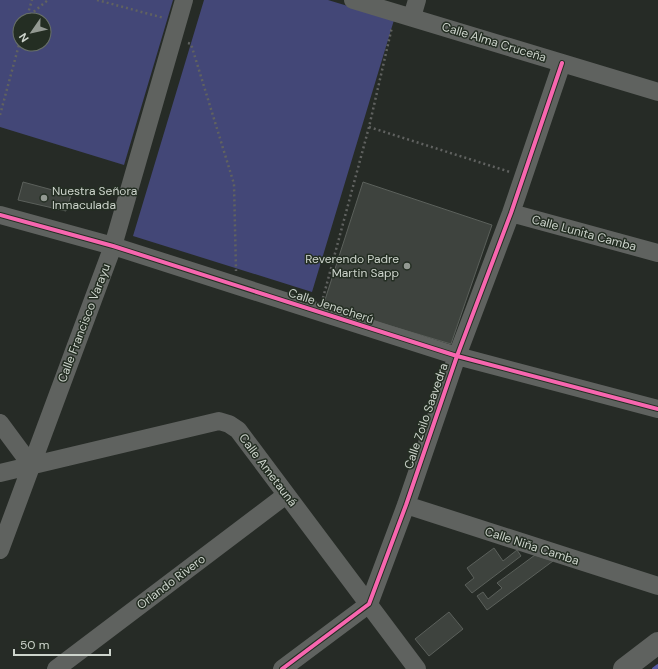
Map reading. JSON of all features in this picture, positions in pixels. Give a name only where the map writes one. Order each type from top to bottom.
[{"type":"main road","points":[[624,669],[658,644]]},
{"type":"street","name":"Calle Francisco Varayu","points":[[0,550],[114,246],[184,0]]},
{"type":"street","name":"Calle Alma Cruceña","points":[[352,0],[658,92]]},
{"type":"street","points":[[412,18],[417,0]]},
{"type":"street","name":"Calle Zoilo Saavedra","points":[[369,604],[406,505],[457,356],[511,213],[562,63]]},
{"type":"street","name":"Calle Lunita Camba","points":[[511,213],[658,253]]},
{"type":"street","name":"Calle Jenecherú","points":[[0,215],[114,246],[318,313],[457,356],[658,409]]},
{"type":"street","name":"Calle Ametauná","points":[[0,473],[219,421],[229,424],[238,430],[417,669]]},
{"type":"street","points":[[0,423],[31,465]]},
{"type":"street","name":"Orlando Rivero","points":[[56,669],[286,495]]},
{"type":"street","name":"Calle Niña Camba","points":[[406,505],[658,586]]},
{"type":"street","points":[[282,669],[369,604]]},
{"type":"path","points":[[28,12],[32,0]]},
{"type":"path","points":[[34,12],[48,0]]},
{"type":"path","points":[[97,0],[164,18]]},
{"type":"path","points":[[318,313],[369,127],[395,13]]},
{"type":"path","points":[[175,35],[191,44],[234,184],[235,286]]},
{"type":"path","points":[[0,115],[17,52]]},
{"type":"path","points":[[369,127],[523,176]]},
{"type":"shaded area","points":[[0,0],[173,0],[124,165],[0,127]]},
{"type":"shaded area","points":[[204,0],[328,0],[394,20],[312,292],[133,236]]},
{"type":"building","name":"Nuestra Señora Inmaculada","points":[[23,182],[71,195],[66,211],[18,200]]},
{"type":"building","name":"Reverendo Padre Martin Sapp","points":[[363,182],[492,225],[451,344],[323,306]]},
{"type":"building","points":[[494,548],[503,561],[517,550],[521,556],[472,593],[465,585],[474,578],[467,568]]},
{"type":"building","points":[[535,555],[553,561],[487,610],[477,596],[483,592],[488,599],[502,588],[497,583]]},
{"type":"building","points":[[449,612],[463,629],[429,656],[415,639]]},
{"type":"waterway","points":[[654,669],[658,666]]},
{"type":"cycle path","points":[[282,669],[369,604],[406,505],[457,356],[511,213],[562,63]]},
{"type":"cycle path","points":[[0,215],[113,246],[457,356],[658,409]]},
{"type":"place","name":"Nuestra Señora Inmaculada","points":[[44,198]]},
{"type":"place","name":"Reverendo Padre Martin Sapp","points":[[407,266]]}]
